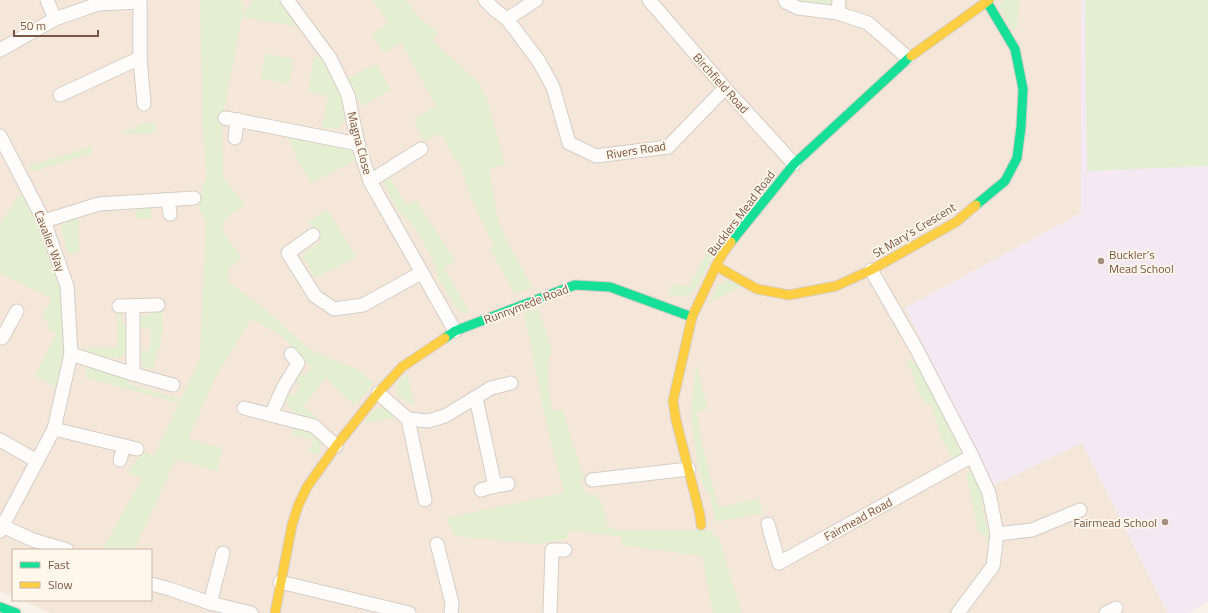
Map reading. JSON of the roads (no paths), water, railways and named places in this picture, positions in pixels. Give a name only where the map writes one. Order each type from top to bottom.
[{"type":"street","points":[[48,0],[55,19]]},
{"type":"street","name":"Magna Close","points":[[287,0],[330,58],[348,95],[358,144],[370,181],[455,332]]},
{"type":"street","name":"Rivers Road","points":[[485,0],[507,20],[538,60],[553,87],[569,143],[596,156],[668,147],[725,88]]},
{"type":"street","points":[[507,20],[536,0]]},
{"type":"street","name":"Birchfield Road","points":[[649,0],[725,88],[794,164]]},
{"type":"street","points":[[785,0],[798,8],[838,6],[868,23],[908,58]]},
{"type":"street","points":[[0,50],[55,19],[98,4],[140,1],[140,58],[144,104]]},
{"type":"street","name":"Bucklers Mead Road","points":[[701,525],[700,515],[676,420],[673,401],[692,317],[723,253],[794,164],[908,58],[988,1]]},
{"type":"street","name":"St Mary's Crescent","points":[[716,266],[757,289],[789,295],[836,286],[871,270],[956,222],[1005,181],[1016,158],[1022,127],[1023,89],[1015,49],[988,1]]},
{"type":"street","points":[[60,95],[140,58]]},
{"type":"street","points":[[235,138],[231,119],[358,144]]},
{"type":"street","name":"Cavalier Way","points":[[0,136],[44,221],[67,286],[72,354],[54,429],[1,529],[64,549]]},
{"type":"street","points":[[370,181],[422,149]]},
{"type":"street","points":[[44,221],[98,204],[194,198]]},
{"type":"street","points":[[168,200],[170,214]]},
{"type":"street","points":[[313,235],[288,253],[315,296],[334,308],[363,305],[421,273]]},
{"type":"street","points":[[871,270],[916,348],[972,456],[989,493],[997,534],[993,566],[958,613]]},
{"type":"street","name":"Runnymede Road","points":[[275,613],[292,525],[298,506],[307,488],[336,446],[378,393],[402,367],[455,332],[575,285],[610,287],[692,317]]},
{"type":"street","points":[[119,306],[158,305]]},
{"type":"street","points":[[133,306],[133,374]]},
{"type":"street","points":[[3,329],[17,311]]},
{"type":"street","points":[[72,354],[133,374],[173,385]]},
{"type":"street","points":[[271,415],[282,388],[298,362]]},
{"type":"street","points":[[378,393],[408,419],[428,421],[445,416],[491,388],[511,383]]},
{"type":"street","points":[[476,398],[495,486]]},
{"type":"street","points":[[244,408],[314,426],[336,446]]},
{"type":"street","points":[[408,419],[425,500]]},
{"type":"street","points":[[54,429],[137,449]]},
{"type":"street","points":[[0,440],[37,461]]},
{"type":"street","points":[[120,460],[124,446]]},
{"type":"street","name":"Fairmead Road","points":[[768,524],[779,563],[972,456]]},
{"type":"street","points":[[592,480],[689,469]]},
{"type":"street","points":[[481,490],[508,484]]},
{"type":"street","points":[[997,534],[1032,530],[1080,510]]},
{"type":"street","points":[[437,544],[452,603],[451,613]]},
{"type":"street","points":[[550,613],[552,550],[565,550]]},
{"type":"street","points":[[210,602],[223,553]]},
{"type":"street","points":[[280,582],[386,610],[409,613]]},
{"type":"street","points":[[152,584],[251,613]]},
{"type":"street","points":[[0,607],[16,613]]},
{"type":"place","name":"Buckler's Mead School","points":[[1101,261]]},
{"type":"place","name":"Fairmead School","points":[[1165,522]]}]
